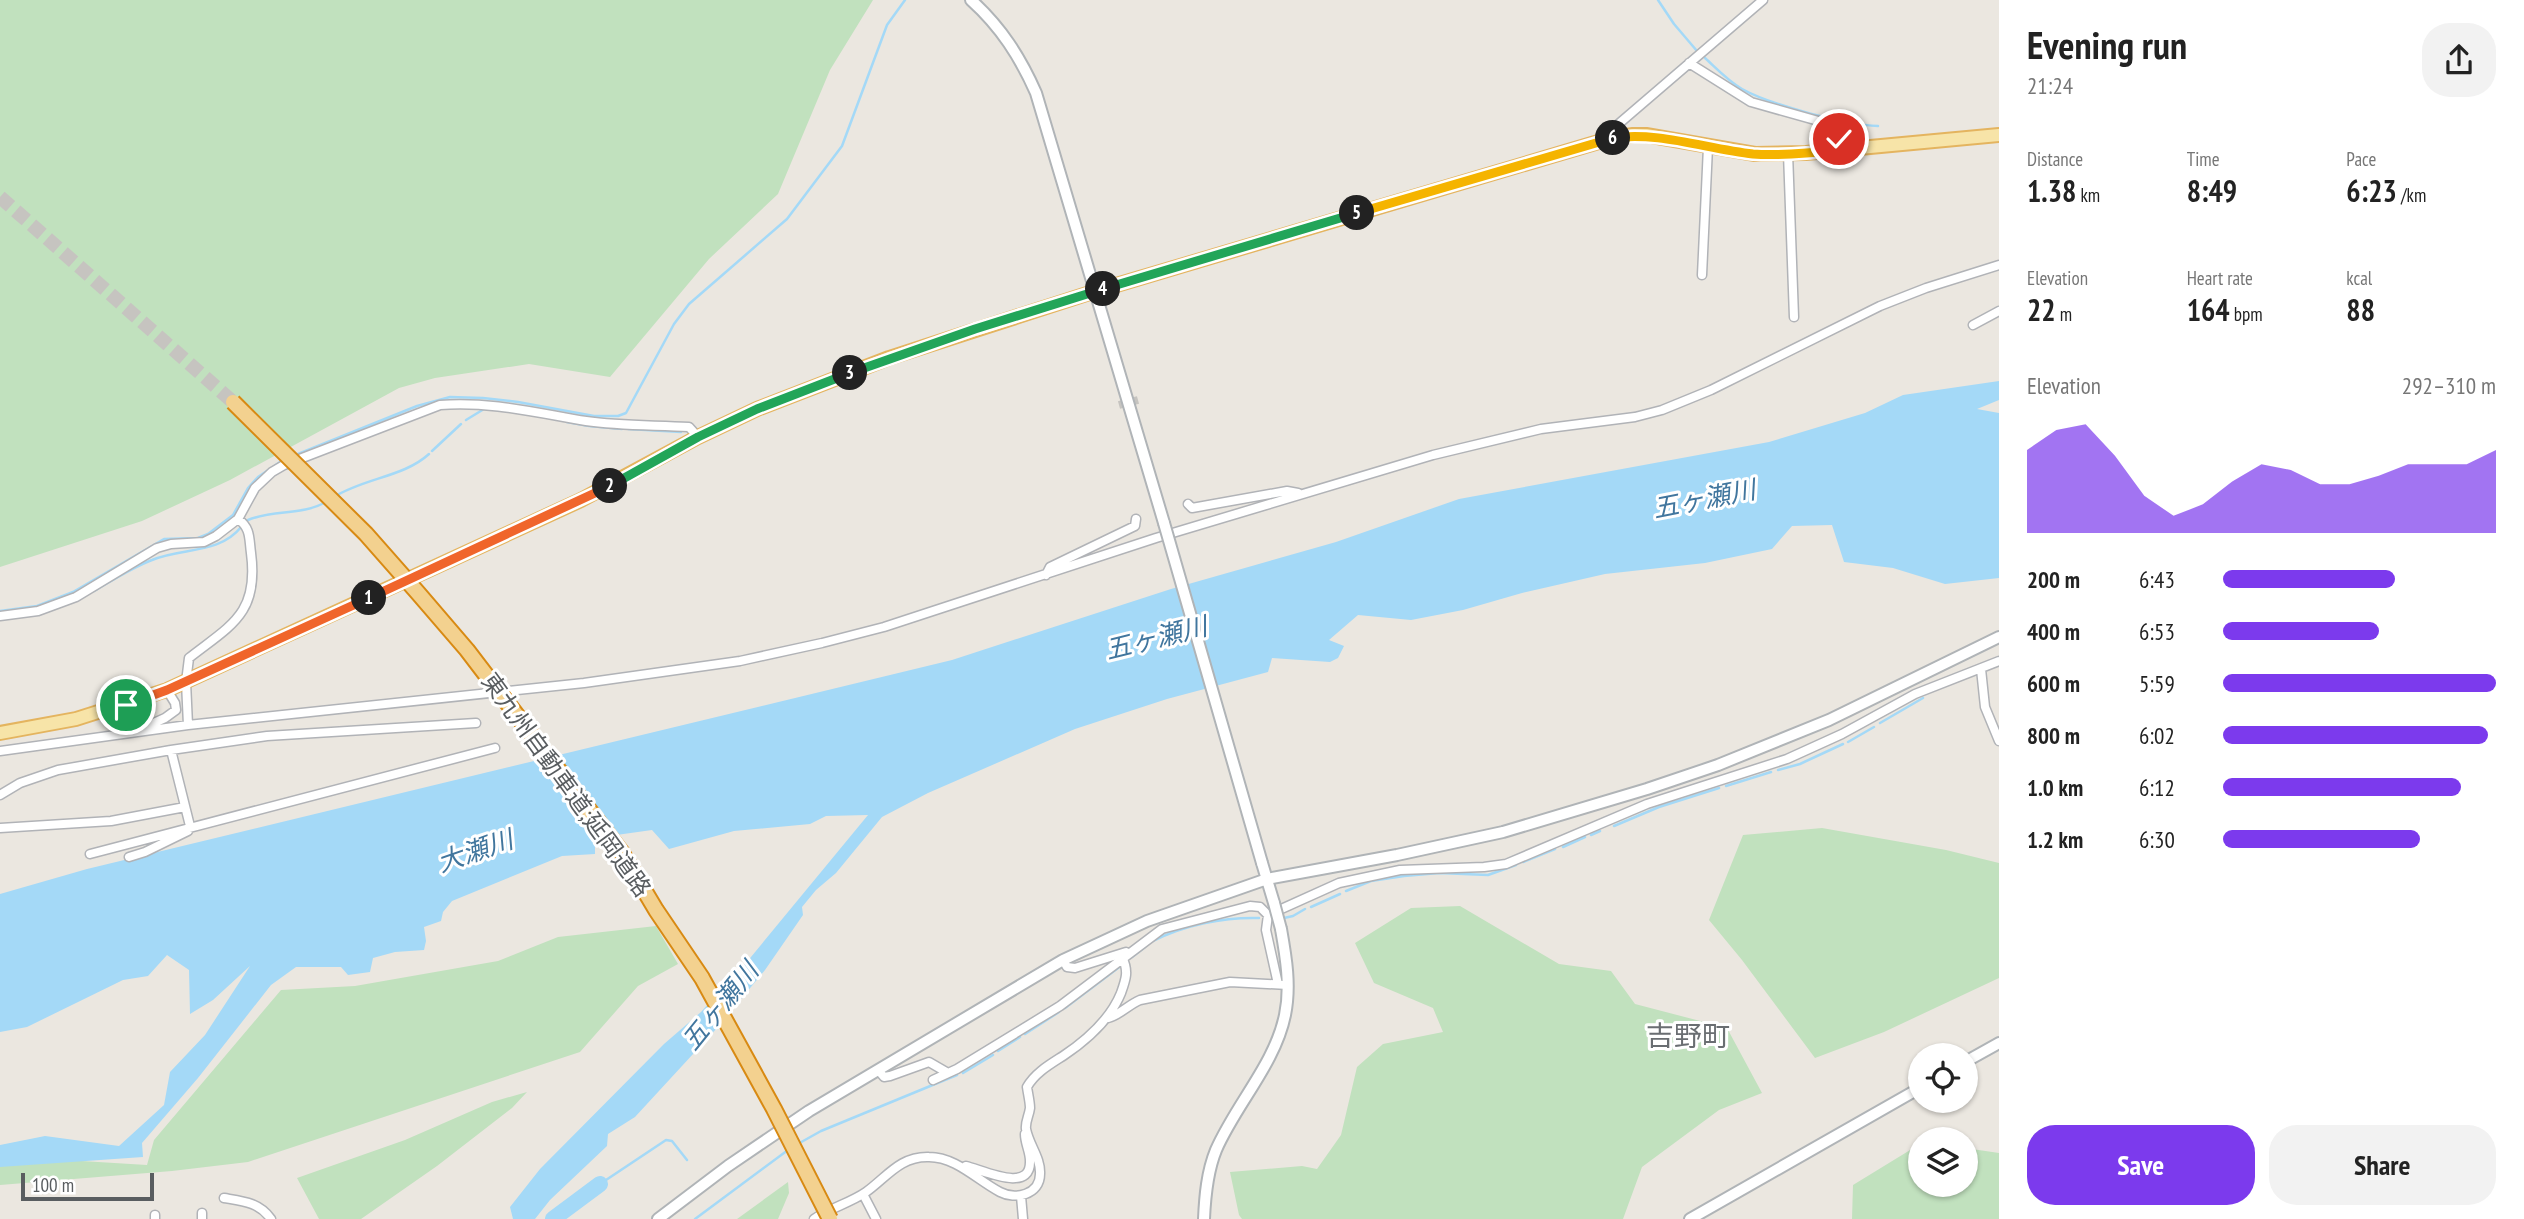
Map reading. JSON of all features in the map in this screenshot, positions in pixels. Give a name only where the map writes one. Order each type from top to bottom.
[{"type":"highway","name":"東九州自動車道;延岡道路","points":[[233,402],[366,534],[418,593],[467,650],[607,832],[702,978],[774,1109],[830,1219]]},
{"type":"main road","points":[[0,733],[76,719],[167,690],[581,500],[698,437],[757,409],[889,358],[1096,291],[1612,138],[1646,135],[1755,154],[1840,150],[1999,135]]},
{"type":"street","points":[[971,0],[997,25],[1021,59],[1036,93],[1274,903],[1288,964],[1283,984]]},
{"type":"street","points":[[1612,138],[1615,127],[1763,0]]},
{"type":"street","points":[[1689,63],[1751,102],[1822,122],[1837,132],[1840,150]]},
{"type":"street","points":[[1702,275],[1708,147]]},
{"type":"street","points":[[1788,153],[1794,317]]},
{"type":"street","points":[[0,751],[188,725],[489,695],[740,661],[884,627],[1156,538],[1433,455],[1528,432],[1662,410],[1711,390],[1880,306],[1999,264]]},
{"type":"street","points":[[1973,325],[1999,311]]},
{"type":"street","points":[[0,616],[38,611],[76,597],[157,548],[171,544],[204,542],[238,519],[255,488],[284,465],[440,405],[505,406],[589,421],[689,427],[698,437]]},
{"type":"street","points":[[1188,504],[1192,509],[1287,491],[1301,494]]},
{"type":"street","points":[[188,725],[186,682],[189,658],[233,624],[251,592],[253,569],[249,532],[246,524],[238,519]]},
{"type":"street","points":[[1046,575],[1050,566],[1135,526],[1136,519]]},
{"type":"street","points":[[658,1219],[728,1166],[808,1111],[1063,960],[1147,921],[1267,879],[1503,832],[1658,785],[1717,765],[1829,720],[1999,637]]},
{"type":"street","points":[[1268,915],[1339,883],[1400,870],[1506,864],[1647,804],[1787,759],[1842,734],[1916,694],[1999,661]]},
{"type":"street","points":[[1981,669],[1985,707],[1999,741]]},
{"type":"street","points":[[132,733],[165,718],[176,709],[167,690]]},
{"type":"street","points":[[0,794],[20,783],[58,770],[171,750],[267,736],[477,723]]},
{"type":"street","points":[[0,757],[18,748]]},
{"type":"street","points":[[90,854],[495,748]]},
{"type":"street","points":[[171,750],[189,828]]},
{"type":"street","points":[[0,828],[111,821],[185,807]]},
{"type":"street","points":[[129,857],[145,852],[188,831],[189,828]]},
{"type":"street","points":[[933,1080],[992,1049],[1059,1006],[1161,929],[1250,906],[1260,907],[1268,915]]},
{"type":"street","points":[[1204,1219],[1205,1191],[1216,1150],[1275,1044],[1285,1015],[1283,984],[1266,930],[1268,915]]},
{"type":"street","points":[[1063,960],[1067,967],[1075,968],[1126,954]]},
{"type":"street","points":[[814,1219],[863,1194],[890,1170],[910,1159],[930,1156],[1015,1180],[1026,1174],[1030,1161],[1025,1143],[1025,1125],[1030,1106],[1027,1087],[1040,1071],[1080,1044],[1108,1018],[1116,1005],[1128,971],[1126,954]]},
{"type":"street","points":[[1108,1018],[1116,1016],[1129,1004],[1140,1000],[1191,989],[1230,982],[1283,984]]},
{"type":"street","points":[[1978,1055],[1999,1043]]},
{"type":"street","points":[[878,1070],[884,1077],[929,1062],[948,1073]]},
{"type":"street","points":[[1690,1219],[1908,1095]]},
{"type":"street","points":[[949,1162],[975,1174],[1000,1192],[1021,1196],[1036,1188],[1041,1177],[1038,1160],[1025,1125]]},
{"type":"street","points":[[863,1194],[876,1219]]},
{"type":"street","points":[[1021,1196],[1023,1219]]},
{"type":"street","points":[[223,1198],[258,1206],[271,1219]]},
{"type":"green space","points":[[0,0],[873,0],[830,70],[778,194],[709,259],[610,377],[529,364],[435,378],[399,388],[230,480],[142,521],[0,567]]},
{"type":"green space","points":[[1822,828],[1946,850],[1999,863],[1999,978],[1884,1032],[1815,1058],[1709,920],[1743,835]]},
{"type":"green space","points":[[1460,906],[1559,964],[1611,971],[1635,1004],[1727,1028],[1762,1093],[1719,1110],[1642,1167],[1623,1219],[1242,1219],[1230,1172],[1302,1166],[1317,1169],[1341,1135],[1357,1067],[1383,1044],[1443,1032],[1433,1008],[1374,983],[1355,943],[1411,908]]},
{"type":"green space","points":[[656,926],[678,964],[638,986],[580,1052],[248,1162],[0,1185],[0,1156],[147,1165],[154,1140],[281,990],[355,986],[498,961],[558,937]]},
{"type":"green space","points":[[527,1092],[512,1108],[437,1166],[361,1219],[319,1219],[297,1178],[405,1140],[492,1102]]},
{"type":"green space","points":[[1978,1150],[1999,1153],[1999,1219],[1852,1219],[1853,1185],[1908,1151],[1908,1197],[1978,1197]]},
{"type":"green space","points":[[788,1182],[789,1193],[778,1219],[737,1219]]},
{"type":"water","points":[[1999,381],[1999,400],[1977,409],[1999,413],[1999,578],[1945,584],[1893,568],[1844,562],[1832,525],[1792,526],[1772,549],[1705,563],[1605,574],[1463,610],[1411,620],[1358,615],[1329,640],[1344,646],[1338,658],[1330,662],[1272,658],[1268,672],[1167,699],[1075,729],[928,793],[882,817],[836,873],[816,890],[802,907],[803,915],[765,970],[717,1028],[635,1117],[608,1134],[607,1146],[550,1200],[535,1219],[513,1219],[510,1207],[540,1169],[664,1044],[701,1012],[746,963],[868,815],[826,816],[810,824],[734,831],[669,849],[652,830],[595,838],[595,854],[562,856],[452,901],[443,912],[441,921],[424,927],[424,950],[395,952],[373,958],[370,972],[348,975],[341,967],[296,967],[271,985],[198,1078],[142,1143],[143,1157],[0,1167],[0,1145],[45,1136],[119,1146],[164,1105],[170,1072],[205,1035],[250,966],[213,1000],[190,1014],[189,970],[167,955],[148,976],[123,980],[27,1027],[0,1032],[0,894],[87,869],[952,660],[1171,589],[1336,542],[1459,499],[1769,442],[1865,413],[1903,395]]},
{"type":"waterway","points":[[293,456],[417,406],[450,397],[518,402],[594,416],[618,416],[626,413],[674,324],[689,304],[787,219],[842,146],[887,25],[905,0]]},
{"type":"waterway","points":[[1658,0],[1697,51]]},
{"type":"waterway","points":[[1705,58],[1732,82],[1755,95],[1829,118],[1878,126]]},
{"type":"waterway","points":[[466,420],[484,409]]},
{"type":"waterway","points":[[567,422],[622,429]]},
{"type":"waterway","points":[[432,451],[461,424]]},
{"type":"waterway","points":[[628,429],[681,432]]},
{"type":"waterway","points":[[334,497],[408,468],[429,454]]},
{"type":"waterway","points":[[0,611],[37,606],[73,592],[164,539],[198,538],[208,534],[233,515],[248,488],[258,477],[283,460]]},
{"type":"waterway","points":[[248,520],[307,509],[326,502]]},
{"type":"waterway","points":[[94,591],[152,560],[223,542],[242,526]]},
{"type":"waterway","points":[[1880,723],[1923,698]]},
{"type":"waterway","points":[[1848,742],[1874,727]]},
{"type":"waterway","points":[[1778,770],[1800,764],[1843,744]]},
{"type":"waterway","points":[[1726,786],[1771,772]]},
{"type":"waterway","points":[[1614,826],[1659,807],[1719,788]]},
{"type":"waterway","points":[[1591,835],[1600,831]]},
{"type":"waterway","points":[[1563,847],[1585,837]]},
{"type":"waterway","points":[[1523,862],[1555,849]]},
{"type":"waterway","points":[[1346,891],[1371,881],[1439,873],[1488,875],[1516,865]]},
{"type":"waterway","points":[[1311,907],[1340,894]]},
{"type":"waterway","points":[[1284,918],[1305,909]]},
{"type":"waterway","points":[[1151,942],[1204,923],[1259,918]]},
{"type":"waterway","points":[[1132,957],[1145,947]]},
{"type":"waterway","points":[[1065,1008],[1122,965]]},
{"type":"waterway","points":[[1025,1034],[1059,1012]]},
{"type":"waterway","points":[[998,1051],[1020,1037]]},
{"type":"waterway","points":[[963,1073],[993,1055]]},
{"type":"waterway","points":[[796,1145],[821,1131],[957,1075]]},
{"type":"waterway","points":[[600,1184],[666,1140],[672,1141],[687,1160]]},
{"type":"waterway","points":[[695,1219],[788,1150]]},
{"type":"waterway","points":[[553,1219],[600,1184]]},
{"type":"tunnel","points":[[0,197],[233,402]]},
{"type":"tunnel","points":[[1119,405],[1138,400]]},
{"type":"district","name":"吉野町","points":[[1688,1036]]},
{"type":"route","points":[[126,705],[167,690],[389,590],[611,486],[698,437],[757,409],[889,358],[975,329],[1612,138],[1646,135],[1696,146],[1755,154],[1840,150],[1839,139]]},
{"type":"water label","name":"五ヶ瀬川","points":[[1704,499]]},
{"type":"water label","name":"五ヶ瀬川","points":[[1156,638]]},
{"type":"water label","name":"大瀬川","points":[[475,851]]},
{"type":"water label","name":"五ヶ瀬川","points":[[720,1006]]}]
